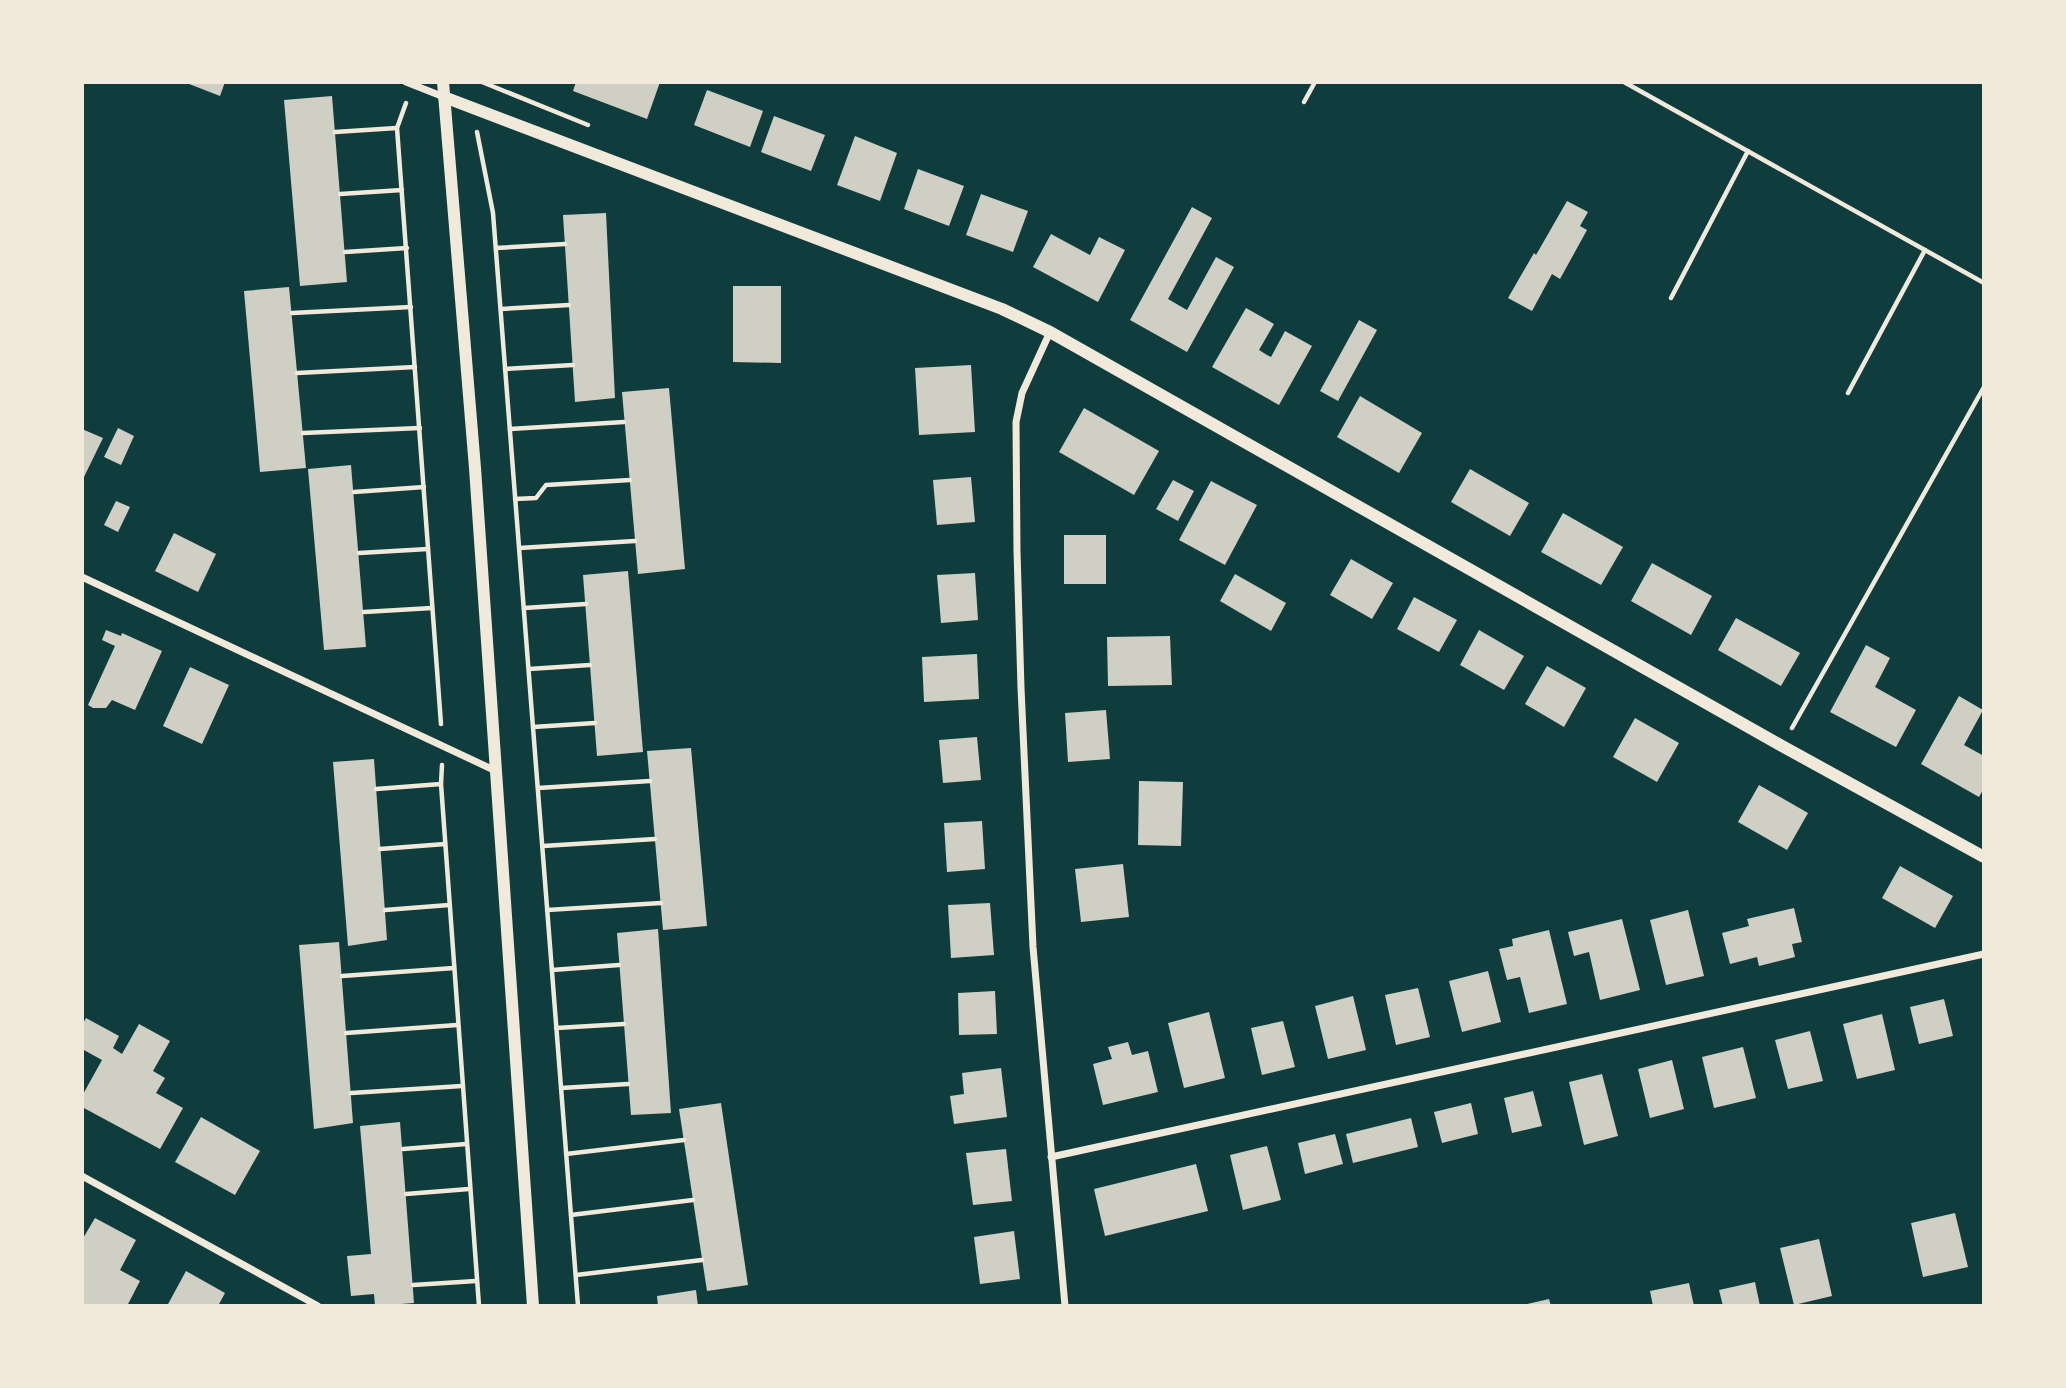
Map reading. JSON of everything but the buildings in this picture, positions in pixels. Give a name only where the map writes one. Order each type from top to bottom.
[{"type":"street","points":[[443,82],[475,468],[533,1306]]},
{"type":"street","points":[[410,83],[1002,309],[1050,331],[1782,746],[1984,857]]},
{"type":"street","points":[[1050,331],[1021,393],[1016,422],[1024,756],[1033,947],[1065,1306]]},
{"type":"street","points":[[82,577],[496,771]]},
{"type":"street","points":[[1051,1157],[1984,954]]},
{"type":"street","points":[[82,1176],[318,1306]]},
{"type":"path","points":[[1304,102],[1315,82]]},
{"type":"path","points":[[1624,82],[1984,283]]},
{"type":"path","points":[[410,83],[397,128],[479,1306]]},
{"type":"path","points":[[334,132],[397,128]]},
{"type":"path","points":[[490,135],[477,130],[493,213],[578,1306]]},
{"type":"path","points":[[1671,298],[1748,151]]},
{"type":"path","points":[[340,194],[402,190]]},
{"type":"path","points":[[496,248],[565,244]]},
{"type":"path","points":[[345,252],[407,248]]},
{"type":"path","points":[[1848,393],[1925,250]]},
{"type":"path","points":[[501,309],[569,305]]},
{"type":"path","points":[[292,313],[411,307]]},
{"type":"path","points":[[505,369],[573,365]]},
{"type":"path","points":[[297,373],[415,367]]},
{"type":"path","points":[[1792,727],[1984,387]]},
{"type":"path","points":[[510,429],[624,422]]},
{"type":"path","points":[[303,433],[419,428]]},
{"type":"path","points":[[515,499],[536,498],[546,485],[630,480]]},
{"type":"path","points":[[354,492],[424,487]]},
{"type":"path","points":[[519,548],[635,541]]},
{"type":"path","points":[[359,553],[428,549]]},
{"type":"path","points":[[524,608],[586,604]]},
{"type":"path","points":[[364,612],[432,608]]},
{"type":"path","points":[[529,669],[590,665]]},
{"type":"path","points":[[533,727],[595,723]]},
{"type":"path","points":[[538,788],[650,781]]},
{"type":"path","points":[[376,789],[441,784]]},
{"type":"path","points":[[542,846],[655,839]]},
{"type":"path","points":[[380,849],[445,844]]},
{"type":"path","points":[[547,910],[661,903]]},
{"type":"path","points":[[385,910],[449,905]]},
{"type":"path","points":[[552,970],[620,965]]},
{"type":"path","points":[[342,976],[454,968]]},
{"type":"path","points":[[556,1028],[624,1024]]},
{"type":"path","points":[[346,1033],[458,1025]]},
{"type":"path","points":[[561,1088],[628,1084]]},
{"type":"path","points":[[351,1093],[462,1086]]},
{"type":"path","points":[[566,1154],[684,1140]]},
{"type":"path","points":[[402,1149],[466,1144]]},
{"type":"path","points":[[406,1194],[469,1189]]},
{"type":"path","points":[[571,1215],[693,1200]]},
{"type":"path","points":[[576,1275],[702,1260]]},
{"type":"path","points":[[413,1286],[476,1280]]}]
